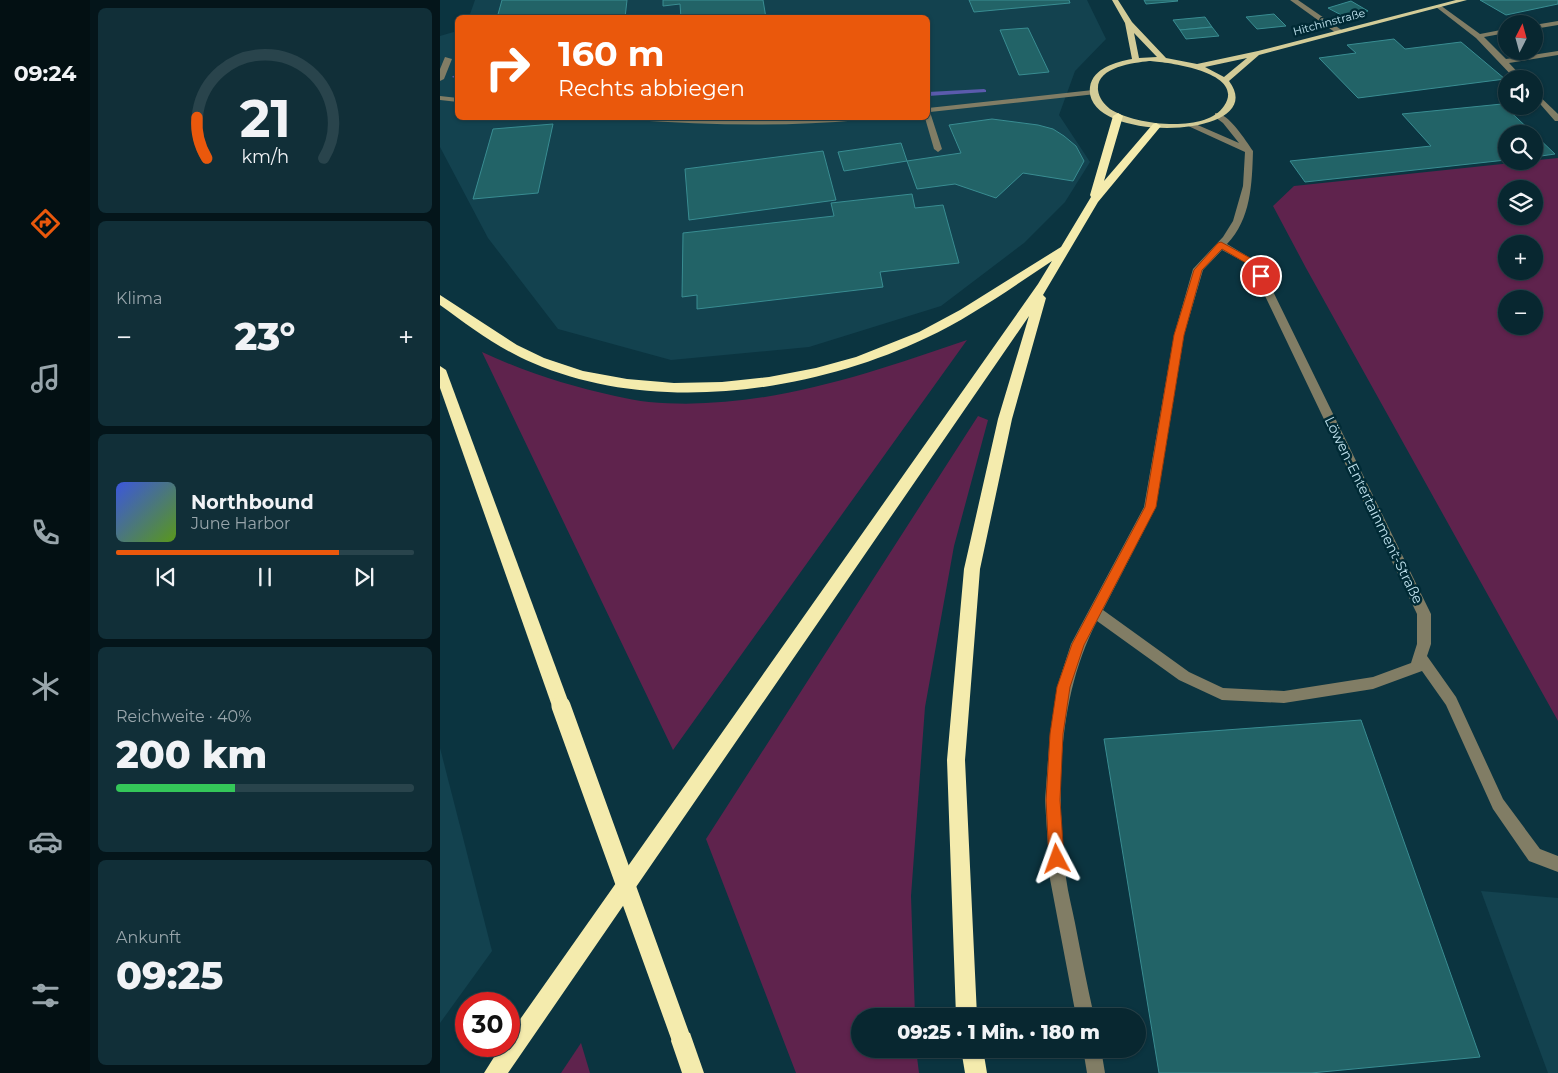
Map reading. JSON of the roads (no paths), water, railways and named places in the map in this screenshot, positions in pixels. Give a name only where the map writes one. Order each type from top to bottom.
[{"type":"highway","points":[[1093,201],[1118,116]]},
{"type":"highway","points":[[495,1073],[1044,285],[1093,201],[1156,126]]},
{"type":"highway","points":[[440,299],[513,349],[541,362],[572,372],[607,380],[644,385],[722,386],[799,377],[836,368],[904,344],[980,305],[1065,248]]},
{"type":"highway","points":[[967,1008],[956,760],[972,569],[1005,419],[1044,285]]},
{"type":"highway","points":[[440,370],[693,1073]]},
{"type":"highway","points":[[974,1058],[976,1073]]},
{"type":"main road","points":[[1115,0],[1129,23],[1163,60]]},
{"type":"main road","name":"Hitchinstraße","points":[[1197,66],[1258,53],[1464,0]]},
{"type":"main road","points":[[1129,23],[1136,61]]},
{"type":"main road","name":"Hitchinstraße","points":[[1224,81],[1258,53]]},
{"type":"main road","points":[[1163,60],[1197,66],[1213,72],[1224,81],[1230,90],[1232,99],[1228,108],[1218,116],[1190,125],[1156,126],[1118,116],[1106,109],[1097,100],[1094,92],[1095,81],[1104,72],[1118,65],[1136,61],[1163,60]]},
{"type":"street","points":[[1293,0],[1339,31]]},
{"type":"street","points":[[1438,6],[1479,36],[1512,70]]},
{"type":"street","points":[[1543,26],[1558,23]]},
{"type":"street","points":[[1479,36],[1498,32]]},
{"type":"street","points":[[1504,62],[1558,53]]},
{"type":"street","points":[[440,79],[448,59]]},
{"type":"street","points":[[930,110],[1094,92]]},
{"type":"street","points":[[440,98],[455,100]]},
{"type":"street","points":[[1543,103],[1558,119]]},
{"type":"street","points":[[1083,1008],[1058,879],[1053,800],[1056,734],[1064,687],[1078,644],[1150,507],[1179,335],[1198,270],[1221,245],[1238,221],[1244,203],[1249,151],[1226,121],[1218,116]]},
{"type":"street","points":[[663,120],[709,123],[768,123],[823,120]]},
{"type":"street","points":[[930,120],[938,148]]},
{"type":"street","points":[[1190,125],[1249,151]]},
{"type":"street","name":"Löwen-Entertainment-Straße","points":[[1221,245],[1249,261],[1266,285],[1424,614],[1424,644],[1420,657]]},
{"type":"street","points":[[1094,611],[1184,676],[1222,694],[1284,697],[1373,683],[1417,667],[1420,657]]},
{"type":"street","points":[[1420,657],[1451,701],[1498,804],[1535,855],[1558,864]]},
{"type":"street","points":[[1094,1058],[1096,1073]]},
{"type":"waterway","points":[[930,94],[984,91]]}]
